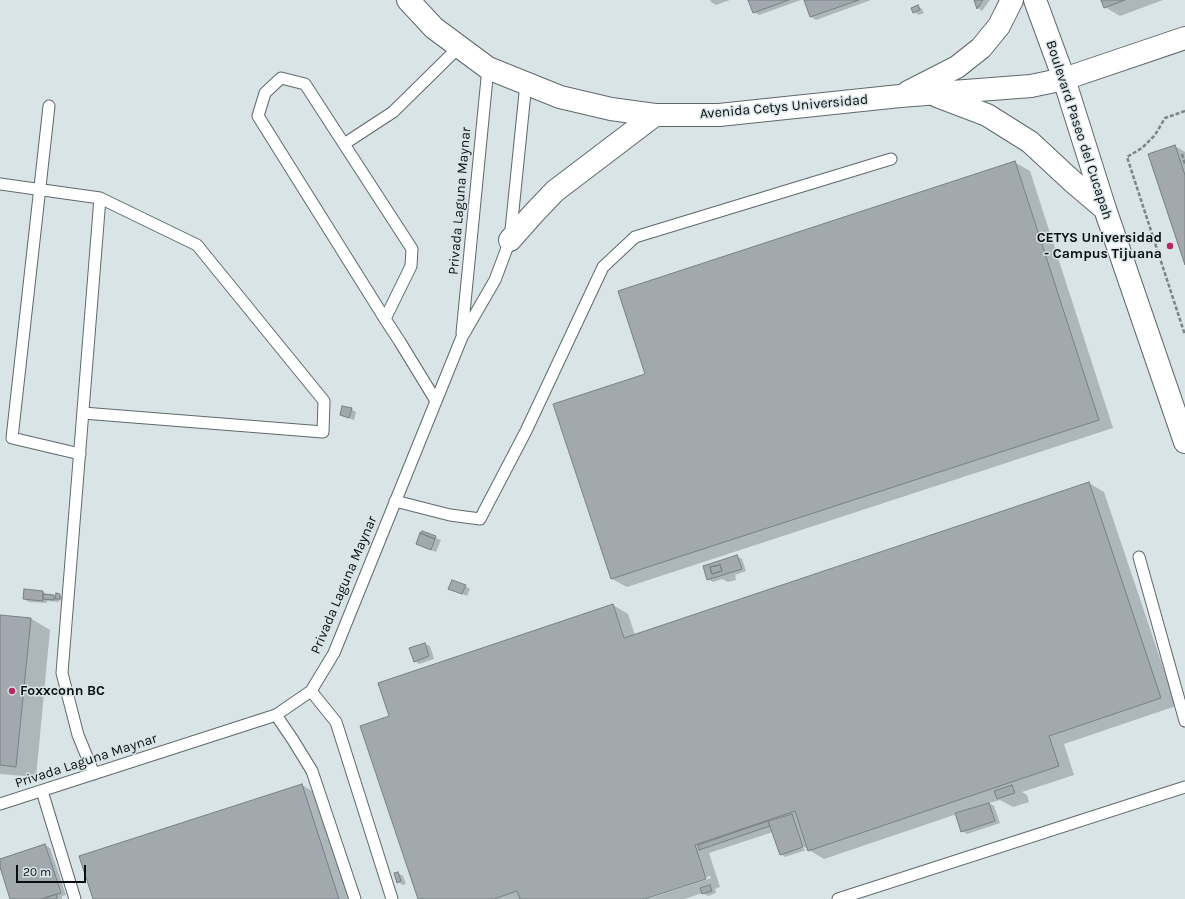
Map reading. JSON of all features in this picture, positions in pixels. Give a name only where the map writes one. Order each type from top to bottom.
[{"type":"main road","name":"Avenida Cetys Universidad","points":[[408,0],[434,28],[488,68],[560,97],[611,109],[655,115],[719,115],[900,96],[1031,86],[1064,79],[1185,38]]},
{"type":"main road","points":[[900,96],[958,67],[981,48],[999,26],[1012,0]]},
{"type":"main road","name":"Boulevard Paseo del Cucapah","points":[[1035,0],[1064,79],[1105,209],[1185,442]]},
{"type":"main road","points":[[932,94],[987,115],[1030,142],[1105,209]]},
{"type":"main road","points":[[510,240],[555,191],[655,115]]},
{"type":"lane","points":[[344,144],[394,112],[459,47]]},
{"type":"lane","name":"Privada Laguna Maynar","points":[[462,337],[488,68]]},
{"type":"lane","points":[[385,319],[411,266],[412,249],[305,84],[281,78],[265,93],[258,116],[436,401]]},
{"type":"lane","name":"Privada Laguna Maynar","points":[[0,804],[276,716],[311,691],[334,652],[462,337],[495,280],[510,240],[526,83]]},
{"type":"lane","points":[[50,106],[12,438],[80,454]]},
{"type":"lane","points":[[396,501],[450,515],[480,519],[526,431],[603,267],[636,237],[891,159]]},
{"type":"lane","points":[[0,184],[100,198],[197,245],[324,401],[324,432],[83,414]]},
{"type":"lane","points":[[94,774],[78,735],[62,673],[100,198]]},
{"type":"lane","points":[[1139,557],[1185,721]]},
{"type":"lane","points":[[311,691],[336,722],[392,899]]},
{"type":"lane","points":[[276,716],[312,771],[355,899]]},
{"type":"lane","points":[[838,899],[1185,787]]},
{"type":"lane","points":[[42,790],[75,899]]},
{"type":"path","points":[[1185,111],[1165,118],[1155,135],[1142,148],[1127,157],[1185,335]]},
{"type":"path","points":[[1182,154],[1185,164]]},
{"type":"building","points":[[748,0],[789,0],[753,13]]},
{"type":"building","points":[[804,0],[859,0],[810,17]]},
{"type":"building","points":[[974,0],[983,0],[977,9]]},
{"type":"building","points":[[1101,0],[1125,0],[1104,8]]},
{"type":"building","points":[[918,5],[920,10],[913,13],[911,8]]},
{"type":"building","points":[[1175,145],[1185,175],[1185,265],[1148,154]]},
{"type":"building","points":[[1015,161],[1099,420],[611,579],[553,404],[645,374],[618,291]]},
{"type":"building","points":[[342,406],[352,408],[349,418],[340,415]]},
{"type":"building","points":[[1089,482],[1161,698],[1049,736],[1059,766],[808,851],[795,811],[695,845],[706,879],[645,899],[520,899],[517,891],[494,899],[418,899],[360,726],[389,716],[378,683],[613,604],[624,638]]},
{"type":"building","points":[[422,531],[436,536],[435,539],[420,533]]},
{"type":"building","points":[[420,533],[435,539],[431,550],[416,544]]},
{"type":"building","points":[[737,555],[742,569],[707,580],[703,566]],"holes":[[[720,565],[722,571],[712,574],[710,567]]]},
{"type":"building","points":[[720,565],[722,571],[712,574],[710,567]]},
{"type":"building","points":[[452,580],[466,585],[462,594],[448,589]]},
{"type":"building","points":[[24,589],[43,591],[43,601],[23,599]]},
{"type":"building","points":[[56,593],[60,594],[60,599],[55,599]]},
{"type":"building","points":[[43,594],[54,595],[54,600],[43,599]]},
{"type":"building","name":"Foxxconn BC","points":[[0,615],[31,618],[16,767],[0,765]]},
{"type":"building","points":[[425,643],[429,656],[414,662],[409,648]]},
{"type":"building","points":[[302,784],[339,899],[93,899],[79,856]]},
{"type":"building","points":[[1012,785],[1015,793],[997,799],[994,791]]},
{"type":"building","points":[[989,803],[995,821],[961,832],[955,813]]},
{"type":"building","points":[[792,814],[803,847],[780,855],[768,821]]},
{"type":"building","points":[[768,821],[770,826],[699,850],[698,845]]},
{"type":"building","points":[[45,844],[61,893],[41,899],[10,899],[0,867],[0,859]]},
{"type":"building","points":[[398,872],[401,881],[397,883],[394,873]]},
{"type":"building","points":[[710,885],[712,891],[702,894],[700,888]]},
{"type":"building","points":[[57,894],[57,899],[44,899],[44,898]]},
{"type":"place","name":"CETYS Universidad - Campus Tijuana","points":[[1170,246]]},
{"type":"place","name":"Foxxconn BC","points":[[12,691]]}]
